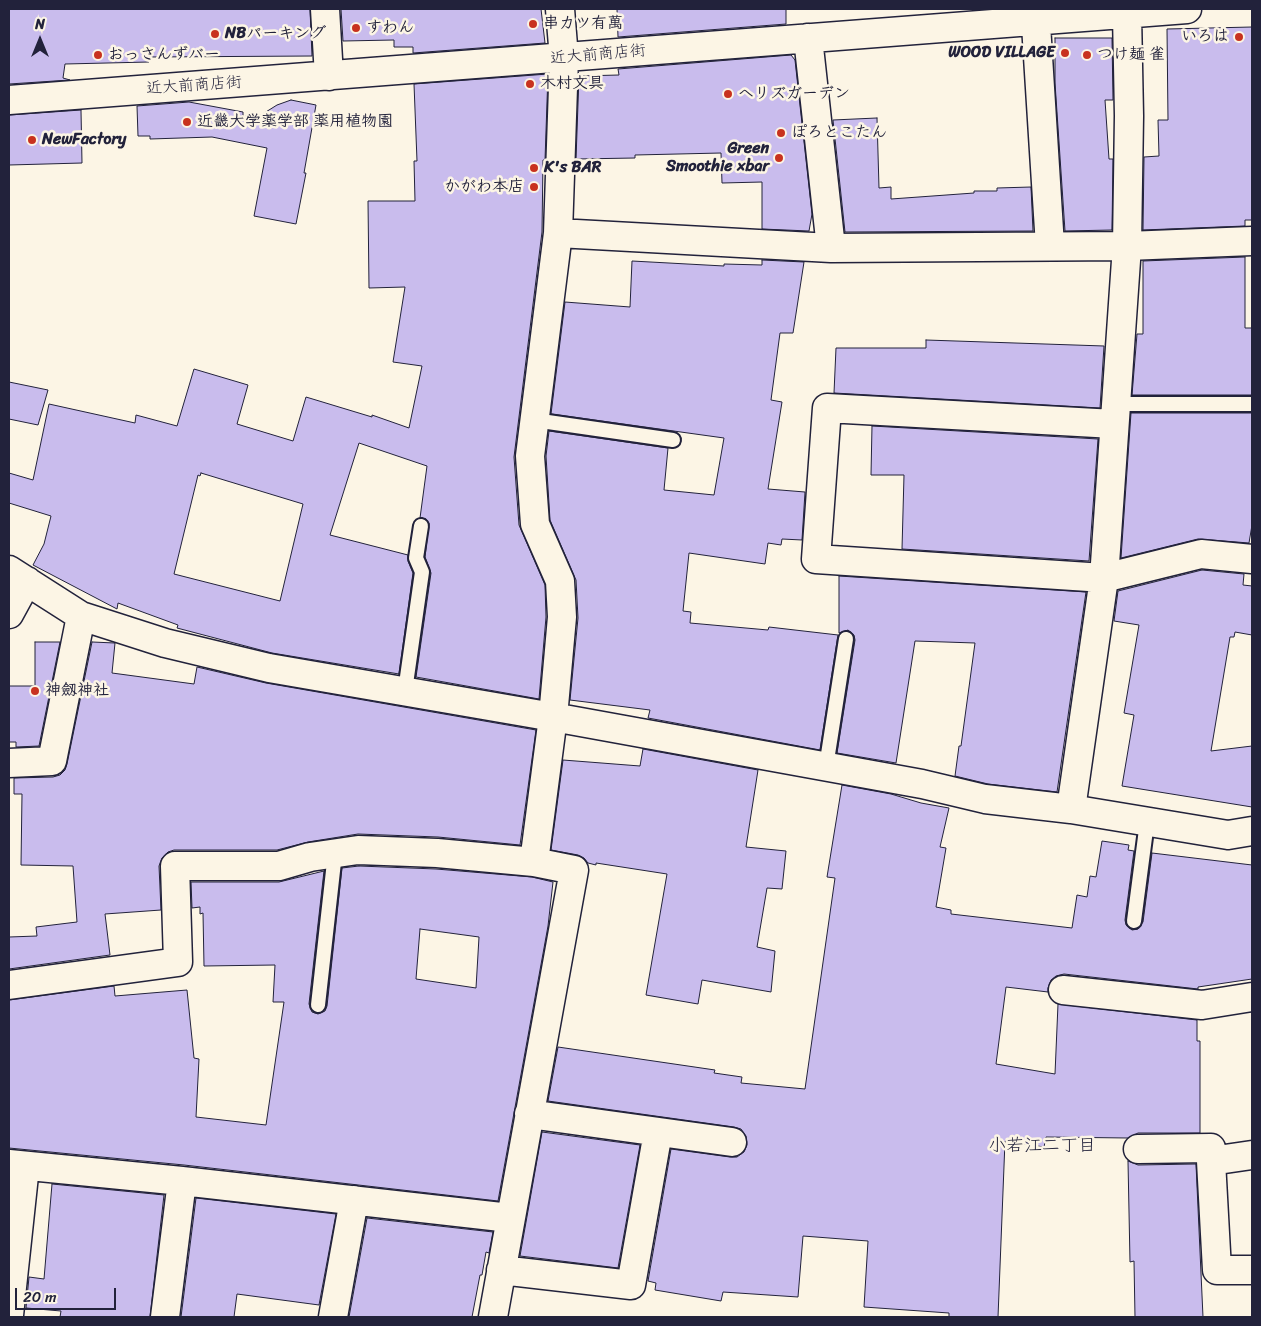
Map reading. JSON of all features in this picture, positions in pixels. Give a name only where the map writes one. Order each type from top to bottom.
[{"type":"street","points":[[325,9],[329,76]]},
{"type":"street","name":"近大前商店街","points":[[9,100],[808,38],[1035,14],[1127,14],[1187,9]]},
{"type":"street","points":[[534,862],[553,717],[562,617],[560,581],[535,524],[530,456],[558,233],[564,12]]},
{"type":"street","points":[[1035,14],[1050,246]]},
{"type":"street","points":[[1071,809],[1104,578],[1127,246],[1129,116],[1127,14]]},
{"type":"street","points":[[808,38],[831,248]]},
{"type":"street","points":[[558,233],[831,248],[1127,246],[1252,241]]},
{"type":"street","points":[[1115,414],[827,408],[816,559],[1104,578],[1200,554],[1252,559]]},
{"type":"street","points":[[9,614],[18,576],[81,616],[165,644],[269,668],[405,690],[922,784],[985,799],[1071,809],[1228,835],[1252,831]]},
{"type":"street","points":[[9,763],[52,761],[81,616]]},
{"type":"street","points":[[9,985],[178,962],[175,866],[279,866],[310,857],[358,850],[436,853],[534,862],[574,870],[493,1317]]},
{"type":"street","points":[[1062,990],[1202,1005],[1252,997]]},
{"type":"street","points":[[529,1114],[732,1142]]},
{"type":"street","points":[[501,1270],[631,1285],[658,1132]]},
{"type":"street","points":[[1138,1149],[1211,1148],[1217,1270],[1252,1270]]},
{"type":"street","points":[[1211,1161],[1252,1155]]},
{"type":"street","points":[[9,1315],[17,1165],[182,1181],[510,1218]]},
{"type":"street","points":[[165,1317],[182,1181]]},
{"type":"street","points":[[333,1317],[354,1200]]},
{"type":"lane","points":[[1115,414],[1252,404]]},
{"type":"lane","points":[[534,420],[673,440]]},
{"type":"lane","points":[[405,690],[422,572],[416,558],[421,526]]},
{"type":"lane","points":[[826,767],[846,639]]},
{"type":"lane","points":[[1134,921],[1147,822]]},
{"type":"lane","points":[[318,1006],[335,853]]},
{"type":"building","points":[[9,9],[310,9],[312,56],[149,57],[149,62],[65,64],[63,78],[70,80],[9,84]]},
{"type":"building","points":[[341,9],[541,9],[545,43],[413,53],[413,47],[394,47],[394,40],[343,41]]},
{"type":"building","points":[[617,9],[786,9],[786,24],[618,37]]},
{"type":"building","points":[[1252,27],[1252,220],[1245,220],[1245,226],[1143,230],[1144,157],[1159,156],[1158,120],[1168,120],[1167,29]]},
{"type":"building","points":[[1055,38],[1112,38],[1113,100],[1105,100],[1109,159],[1113,159],[1112,230],[1065,231],[1055,83]]},
{"type":"building","points":[[791,55],[795,60],[812,214],[809,231],[762,229],[762,182],[722,183],[721,153],[635,155],[635,158],[576,159],[579,76],[619,75],[618,69]]},
{"type":"building","points":[[548,74],[545,160],[543,160],[542,232],[514,457],[519,525],[545,585],[546,617],[539,699],[416,677],[431,573],[425,557],[429,523],[426,519],[420,518],[427,466],[359,443],[330,535],[408,555],[408,561],[413,573],[399,674],[272,653],[177,628],[178,625],[118,603],[117,609],[33,565],[44,544],[51,516],[9,503],[9,473],[33,480],[49,404],[135,423],[136,415],[177,426],[194,369],[248,385],[237,424],[293,441],[306,397],[372,417],[372,415],[409,428],[422,366],[393,362],[405,287],[369,288],[368,201],[415,201],[414,161],[417,161],[414,84]],"holes":[[[201,473],[303,504],[280,601],[174,574],[198,475],[200,476]]]},
{"type":"building","points":[[291,100],[316,105],[296,224],[254,216],[267,148],[212,137],[150,139],[150,136],[138,136],[137,106],[189,102],[243,112],[243,117],[253,114],[261,115],[277,105]]},
{"type":"building","points":[[81,110],[82,163],[9,165],[9,115]]},
{"type":"building","points":[[877,118],[879,188],[891,187],[891,199],[974,193],[974,191],[997,191],[997,188],[1031,187],[1033,231],[845,232],[833,120]]},
{"type":"building","points":[[1245,257],[1245,328],[1252,328],[1252,395],[1132,395],[1137,334],[1143,334],[1143,261]]},
{"type":"building","points":[[762,260],[804,262],[793,333],[780,333],[771,400],[782,402],[768,489],[805,492],[802,540],[782,539],[781,545],[768,543],[765,564],[689,553],[683,611],[691,612],[690,623],[768,630],[769,627],[838,635],[820,750],[648,718],[650,710],[570,700],[578,618],[576,580],[550,520],[546,456],[549,431],[668,448],[664,490],[714,495],[724,438],[551,414],[565,302],[630,307],[632,261],[724,266],[724,264],[762,265]]},
{"type":"building","points":[[926,340],[1104,346],[1100,408],[834,393],[836,348],[926,348]]},
{"type":"building","points":[[9,382],[48,390],[38,425],[9,419]]},
{"type":"building","points":[[1131,413],[1252,413],[1252,525],[1249,543],[1198,539],[1121,558]]},
{"type":"building","points":[[872,426],[1098,439],[1089,561],[902,549],[904,475],[871,475]]},
{"type":"building","points":[[1202,570],[1244,574],[1243,585],[1252,586],[1252,635],[1235,632],[1234,637],[1230,637],[1211,751],[1252,746],[1252,807],[1122,786],[1134,715],[1124,713],[1139,625],[1114,621],[1118,591]]},
{"type":"building","points":[[839,576],[1086,592],[1057,792],[988,784],[955,776],[975,643],[915,641],[896,763],[837,753],[855,640],[854,635],[848,630],[839,633]]},
{"type":"building","points":[[35,642],[60,642],[39,746],[16,747],[16,742],[9,742],[9,686],[35,686]]},
{"type":"building","points":[[92,642],[115,643],[112,673],[194,684],[197,667],[266,683],[536,730],[520,845],[438,837],[358,834],[308,842],[277,850],[174,850],[168,852],[162,858],[159,866],[161,910],[105,914],[110,955],[9,969],[9,937],[37,936],[36,927],[77,922],[73,866],[21,865],[22,794],[14,794],[14,778],[53,777],[60,775],[65,770]]},
{"type":"building","points":[[643,749],[758,770],[746,847],[786,851],[782,889],[767,888],[757,947],[775,951],[771,992],[702,980],[698,1004],[646,995],[667,874],[596,863],[596,865],[588,863],[578,855],[551,850],[563,760],[640,766]]},
{"type":"building","points":[[842,785],[949,808],[940,847],[946,848],[936,907],[951,910],[951,914],[1072,928],[1077,895],[1087,897],[1090,876],[1096,877],[1102,841],[1129,845],[1128,850],[1134,851],[1125,920],[1126,925],[1132,930],[1138,929],[1143,922],[1152,853],[1252,865],[1252,979],[1198,987],[1198,989],[1064,974],[1056,976],[1051,980],[1048,992],[1006,987],[996,1064],[1055,1074],[1058,1004],[1197,1020],[1197,1041],[1200,1041],[1200,1133],[1138,1133],[1128,1138],[1046,1137],[1044,1147],[1005,1141],[998,1317],[949,1317],[949,1313],[864,1307],[868,1241],[803,1236],[798,1297],[723,1292],[721,1301],[655,1290],[656,1283],[648,1281],[671,1149],[737,1157],[744,1152],[747,1145],[746,1136],[741,1129],[734,1127],[548,1101],[558,1047],[715,1070],[714,1073],[742,1077],[741,1083],[805,1089],[835,878],[827,877]]},
{"type":"building","points":[[359,866],[436,869],[532,877],[553,882],[548,926],[498,1201],[184,1165],[9,1148],[9,1000],[114,986],[115,996],[187,990],[194,1058],[199,1059],[196,1117],[266,1125],[284,1002],[273,1002],[275,965],[204,966],[203,913],[200,914],[200,907],[192,908],[191,882],[279,882],[324,871],[309,1004],[312,1012],[318,1014],[325,1011],[327,1006],[342,868]],"holes":[[[420,929],[479,937],[476,988],[416,979]]]},
{"type":"building","points":[[542,1132],[640,1145],[618,1268],[520,1256]]},
{"type":"building","points":[[1128,1161],[1138,1165],[1196,1164],[1203,1317],[1135,1317],[1134,1261],[1130,1262]]},
{"type":"building","points":[[52,1184],[164,1195],[150,1317],[60,1317],[61,1311],[26,1308],[29,1277],[44,1279]]},
{"type":"building","points":[[196,1198],[336,1214],[319,1305],[237,1294],[234,1317],[181,1317]]},
{"type":"building","points":[[367,1218],[493,1232],[489,1253],[486,1252],[482,1275],[480,1275],[472,1317],[349,1317]]},
{"type":"place","name":"串カツ有萬","points":[[533,24]]},
{"type":"place","name":"すわん","points":[[356,28]]},
{"type":"place","name":"NBパーキング","points":[[215,34]]},
{"type":"place","name":"いろは","points":[[1239,37]]},
{"type":"place","name":"WOOD VILLAGE","points":[[1065,53]]},
{"type":"place","name":"おっさんずバー","points":[[98,55]]},
{"type":"place","name":"つけ麺 雀","points":[[1087,55]]},
{"type":"place","name":"木村文具","points":[[530,84]]},
{"type":"place","name":"ヘリズガーデン","points":[[728,94]]},
{"type":"place","name":"近畿大学薬学部 薬用植物園","points":[[187,122]]},
{"type":"place","name":"ぽろとこたん","points":[[781,133]]},
{"type":"place","name":"NewFactory","points":[[32,140]]},
{"type":"place","name":"Green Smoothie ×bar","points":[[779,158]]},
{"type":"place","name":"K's BAR","points":[[534,168]]},
{"type":"place","name":"かがわ本店","points":[[534,187]]},
{"type":"place","name":"神劔神社","points":[[35,691]]},
{"type":"district","name":"小若江二丁目","points":[[1042,1146]]}]
